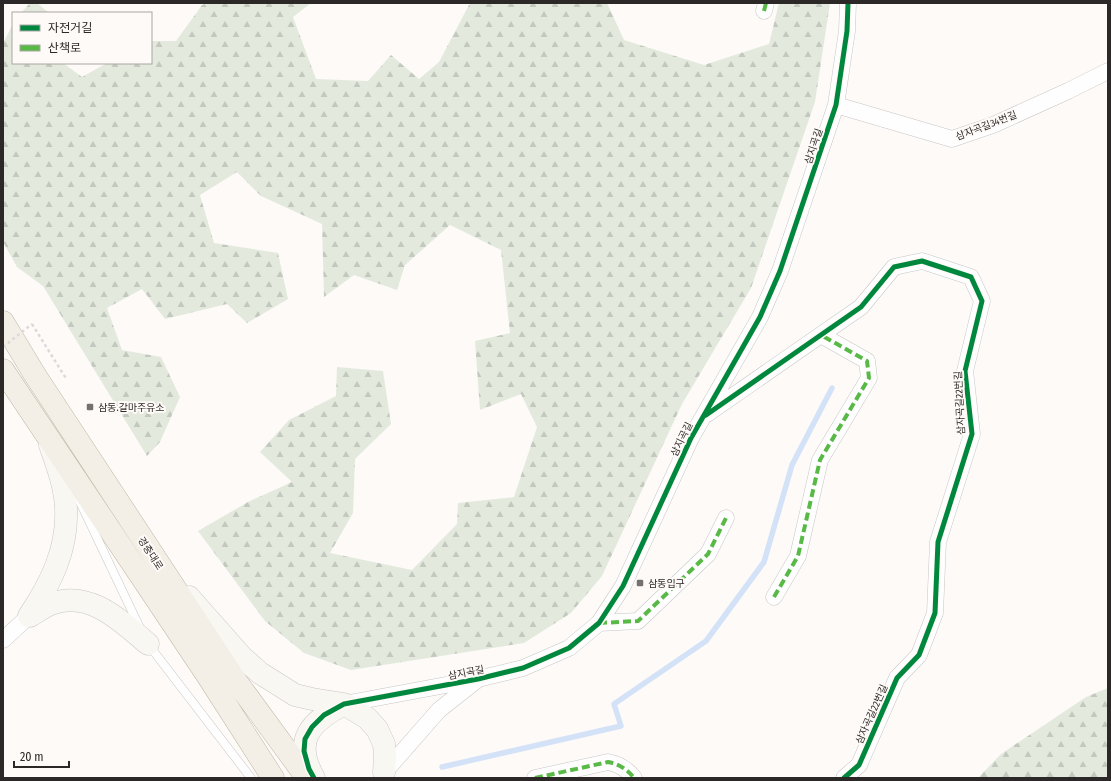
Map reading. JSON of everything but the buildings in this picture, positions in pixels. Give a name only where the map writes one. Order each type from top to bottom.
[{"type":"main road","name":"경충대로","points":[[3,322],[35,374],[236,681],[307,778]]},
{"type":"main road","points":[[3,370],[207,675],[273,778]]},
{"type":"street","name":"삼지곡길","points":[[344,704],[478,679],[524,668],[569,648],[599,623],[623,586],[702,417],[760,317],[780,271],[836,105],[847,31],[848,3]]},
{"type":"street","name":"삼자곡길34번길","points":[[836,105],[952,138],[993,125],[1108,71]]},
{"type":"street","name":"삼자곡길22번길","points":[[702,417],[861,307],[894,267],[922,261],[971,277],[982,301],[965,371],[972,434],[938,542],[935,613],[919,655],[897,678],[859,765],[844,778]]},
{"type":"street","points":[[774,597],[798,556],[820,460],[870,378],[867,361],[821,335]]},
{"type":"street","points":[[3,640],[29,616],[44,594],[55,572],[62,549],[66,526],[66,506],[61,479],[48,436]]},
{"type":"street","points":[[599,623],[638,621],[708,554],[726,518]]},
{"type":"street","points":[[159,564],[242,657],[260,673],[295,695],[344,704],[367,718],[376,729],[384,744],[385,756],[382,775]]},
{"type":"street","points":[[29,616],[52,604],[66,601],[82,601],[98,606],[114,616],[148,644]]},
{"type":"street","points":[[382,775],[439,710],[478,679]]},
{"type":"street","points":[[314,778],[309,769],[304,751],[306,739],[312,727],[324,715],[344,704]]},
{"type":"street","points":[[535,778],[608,762],[618,764],[628,771],[634,778]]},
{"type":"lane","points":[[48,436],[148,644],[251,778]]},
{"type":"path","points":[[3,347],[32,324],[67,380]]},
{"type":"green space","points":[[30,3],[37,3],[48,12],[22,12]]},
{"type":"green space","points":[[208,3],[311,3],[293,17],[316,79],[368,81],[391,55],[419,79],[439,62],[470,3],[607,3],[624,40],[704,65],[769,44],[779,3],[830,3],[815,102],[751,288],[682,404],[602,576],[571,613],[524,643],[351,670],[304,653],[265,621],[198,531],[248,502],[292,482],[260,452],[289,420],[336,396],[337,367],[383,371],[391,424],[355,459],[353,513],[330,553],[412,570],[457,524],[458,503],[514,497],[537,427],[521,394],[480,410],[475,341],[510,333],[501,250],[450,225],[405,265],[397,290],[354,275],[324,297],[322,224],[261,196],[237,172],[200,195],[214,243],[278,253],[288,299],[247,323],[227,304],[165,319],[142,289],[107,308],[122,350],[161,357],[180,397],[160,442],[147,456],[43,286],[17,267],[3,242],[3,43],[12,26],[12,64],[64,64],[82,77],[105,64],[152,64],[152,41],[176,41],[202,5]]},
{"type":"green space","points":[[1108,688],[1108,778],[978,778],[1001,754],[1086,697]]},
{"type":"waterway","points":[[442,767],[621,726],[614,704],[706,641],[764,562],[792,465],[832,388]]},
{"type":"marked path","points":[[764,11],[766,3]]},
{"type":"marked path","points":[[774,597],[798,556],[820,460],[869,378],[867,361],[821,335]]},
{"type":"marked path","points":[[599,623],[638,621],[708,554],[726,518]]},
{"type":"marked path","points":[[535,778],[608,762],[622,767],[634,778]]},
{"type":"cycle path","points":[[314,778],[309,769],[304,751],[305,739],[312,727],[324,715],[344,704],[478,679],[523,668],[569,648],[599,623],[623,586],[691,438],[760,317],[780,271],[836,105],[847,31],[848,3]]},
{"type":"cycle path","points":[[706,415],[861,307],[894,267],[922,261],[971,277],[982,301],[965,371],[972,434],[938,542],[935,613],[919,655],[897,678],[859,765],[844,778]]},
{"type":"place","name":"삼동.갈마주유소","points":[[90,407]]},
{"type":"place","name":"삼동입구","points":[[640,583]]}]
